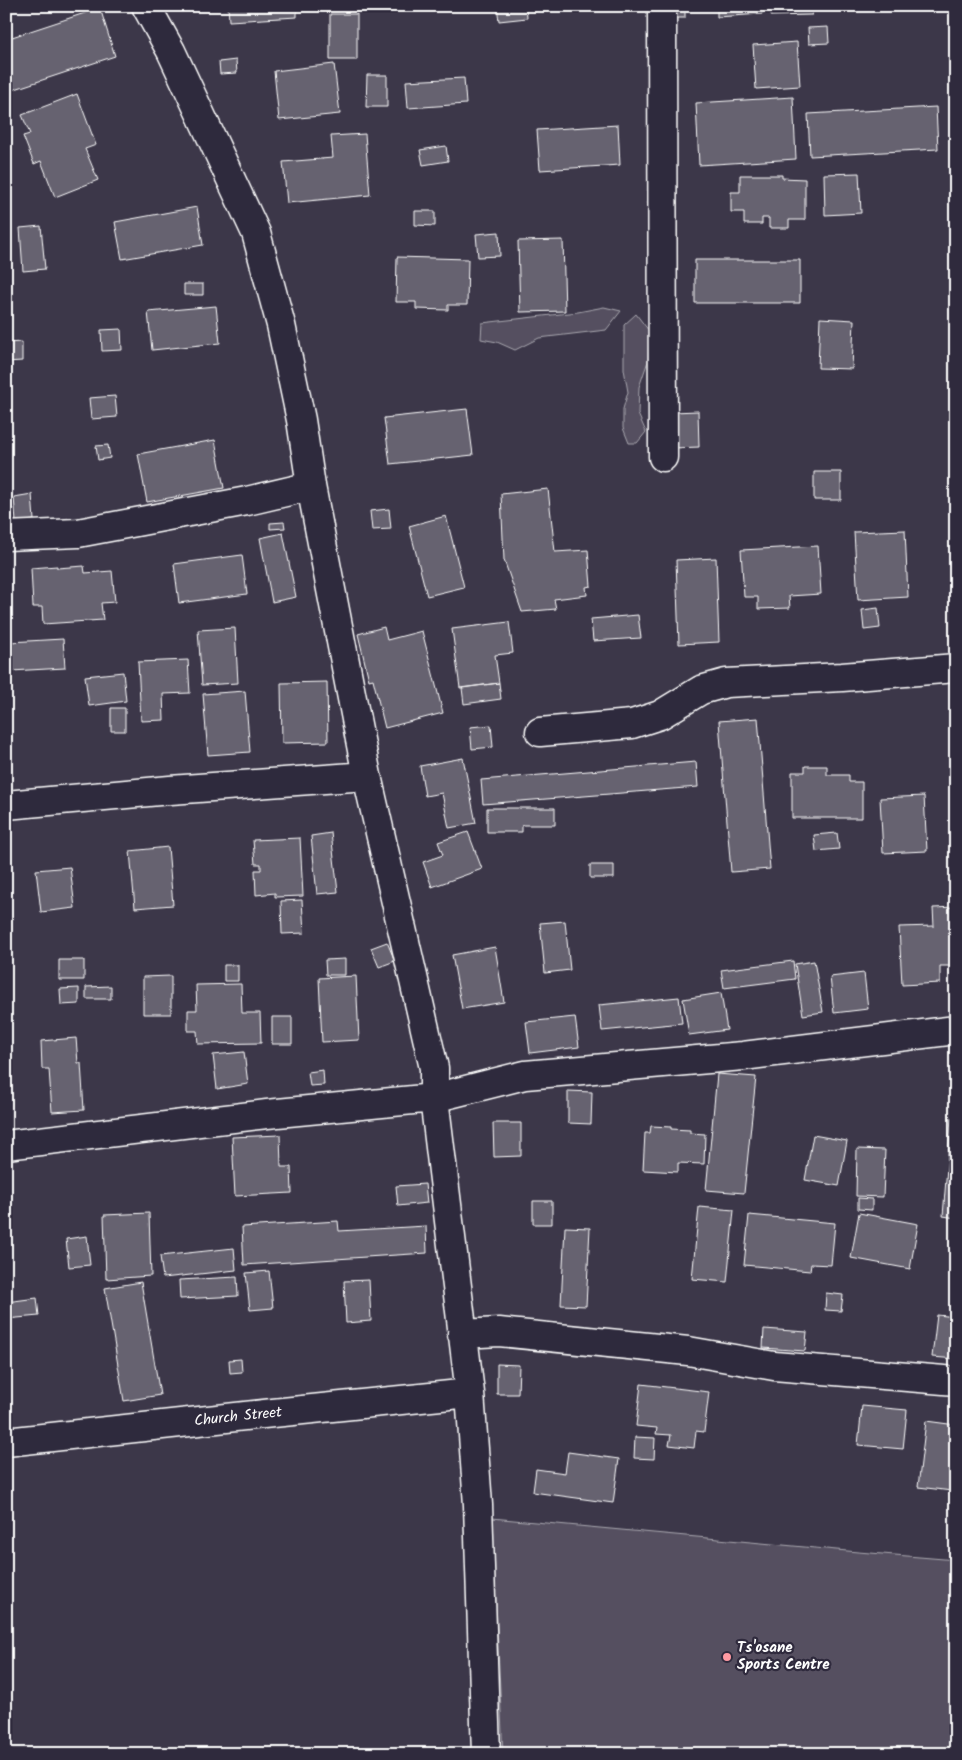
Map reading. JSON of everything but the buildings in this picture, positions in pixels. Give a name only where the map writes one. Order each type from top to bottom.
[{"type":"street","points":[[146,6],[171,51],[256,233],[281,325],[301,420],[310,486],[367,776],[434,1068],[434,1098],[470,1393],[478,1505],[486,1754]]},
{"type":"street","points":[[662,6],[663,457]]},
{"type":"street","points":[[6,536],[78,533],[248,501],[310,486]]},
{"type":"street","points":[[540,732],[632,724],[660,715],[701,690],[726,683],[842,677],[956,668]]},
{"type":"street","points":[[6,805],[170,790],[367,776]]},
{"type":"street","points":[[6,1145],[267,1114],[434,1098],[525,1075],[743,1056],[956,1030]]},
{"type":"street","points":[[462,1334],[499,1332],[688,1352],[774,1366],[956,1381]]},
{"type":"street","name":"Church Street","points":[[6,1442],[470,1393]]},
{"type":"shaded area","points":[[604,307],[621,311],[606,330],[539,338],[515,350],[497,342],[481,339],[482,323],[578,312]]},
{"type":"shaded area","points":[[636,314],[649,331],[648,361],[639,387],[638,414],[646,432],[637,443],[629,443],[623,428],[623,409],[628,392],[624,369],[624,325]]},
{"type":"shaded area","name":"Ts'osane Sports Centre","points":[[492,1518],[956,1560],[956,1754],[503,1754]]},
{"type":"place","name":"Ts'osane Sports Centre","points":[[727,1657]]}]
